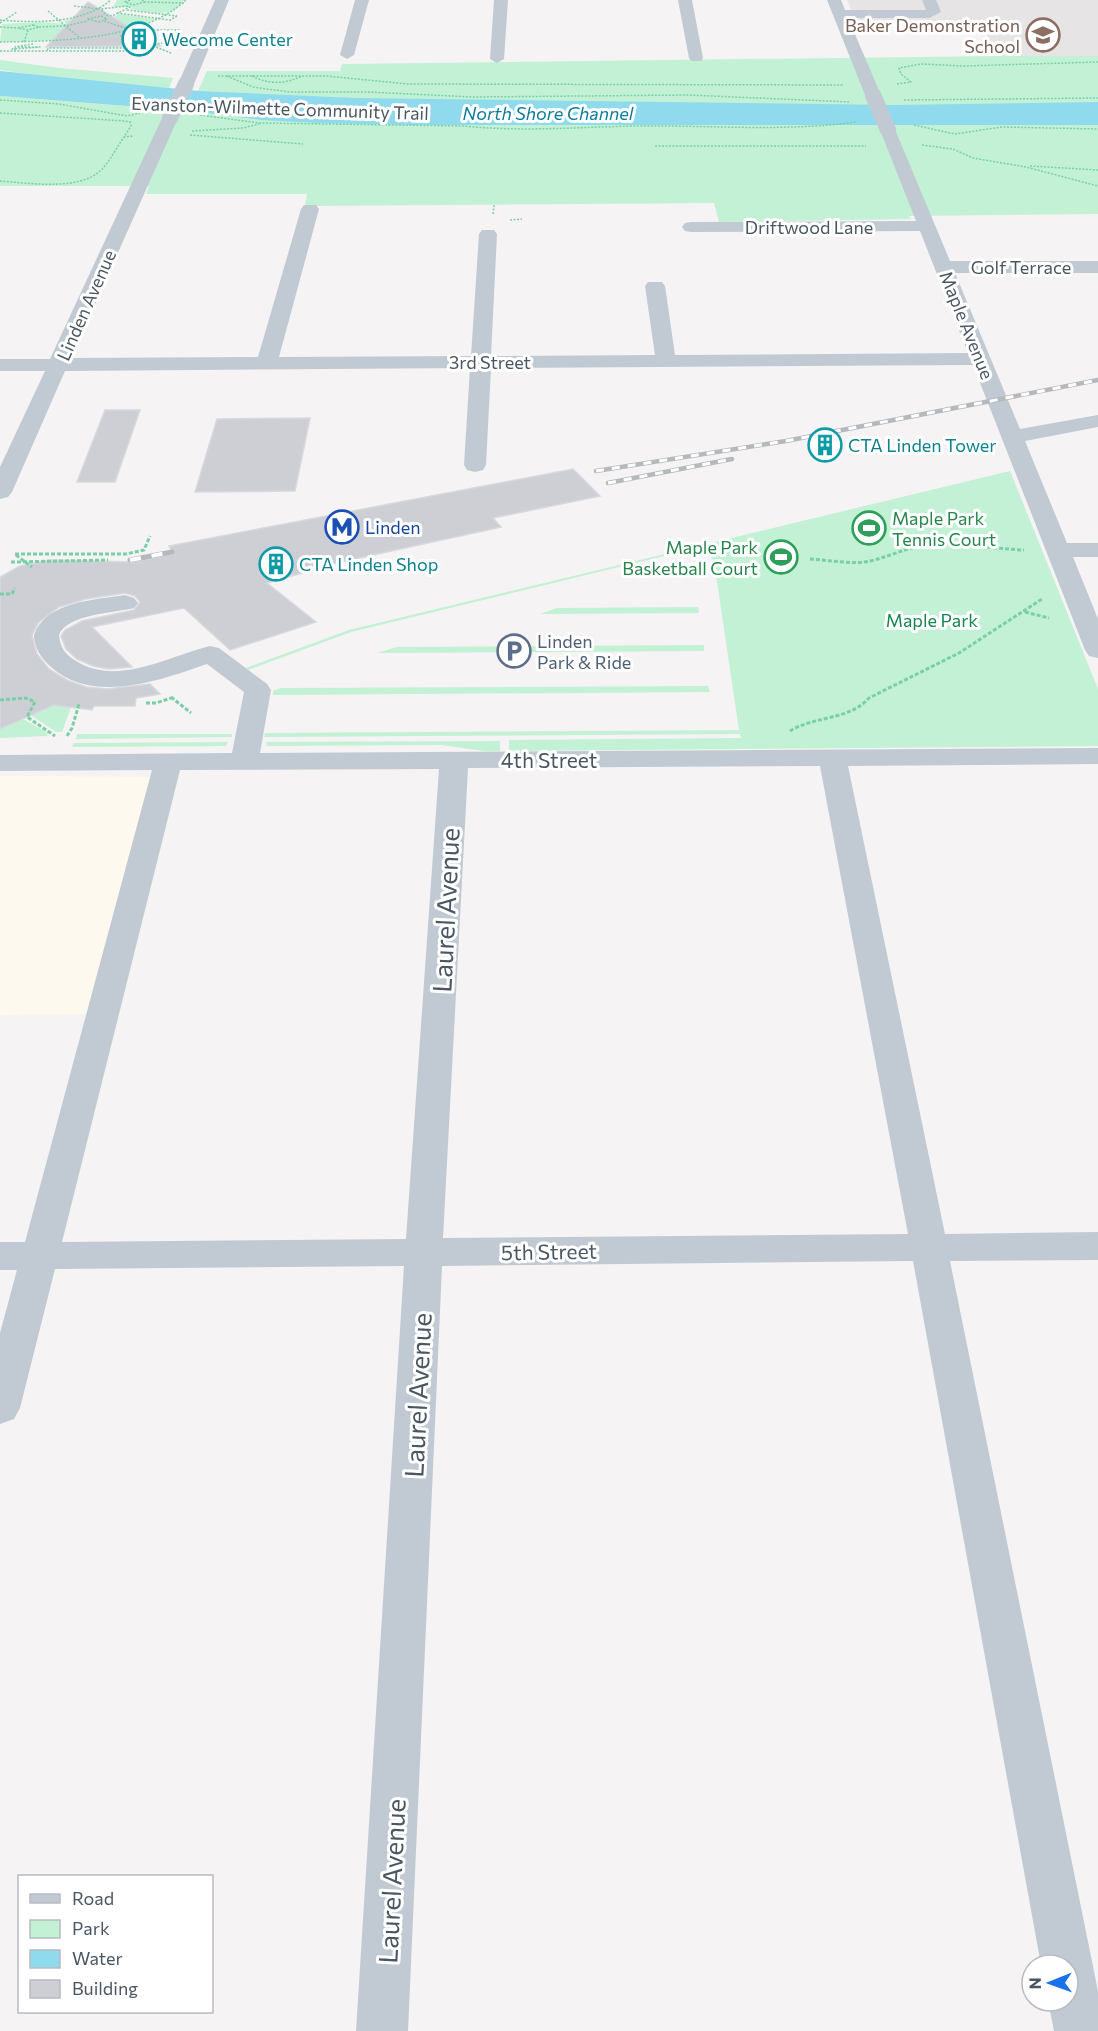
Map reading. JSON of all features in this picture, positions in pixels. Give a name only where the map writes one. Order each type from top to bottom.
[{"type":"street","name":"Linden Avenue","points":[[0,492],[222,0]]},
{"type":"street","points":[[347,55],[362,0]]},
{"type":"street","points":[[497,59],[501,0]]},
{"type":"street","points":[[685,0],[696,57]]},
{"type":"street","name":"Maple Avenue","points":[[834,0],[873,95],[896,126],[927,226],[1098,650]]},
{"type":"street","points":[[888,0],[894,14]]},
{"type":"street","points":[[840,14],[934,12],[929,0]]},
{"type":"street","points":[[267,363],[310,209]]},
{"type":"street","name":"Driftwood Lane","points":[[692,227],[927,226]]},
{"type":"street","points":[[475,465],[488,234]]},
{"type":"street","name":"Golf Terrace","points":[[943,267],[1098,267]]},
{"type":"street","points":[[655,286],[666,361]]},
{"type":"street","name":"3rd Street","points":[[0,365],[981,359]]},
{"type":"street","points":[[1012,437],[1098,421]]},
{"type":"street","points":[[1058,550],[1098,550]]},
{"type":"street","points":[[125,603],[76,612],[52,624],[45,641],[51,653],[66,666],[85,675],[119,678],[146,676],[210,654],[258,690],[245,761]]},
{"type":"street","name":"4th Street","points":[[0,763],[1098,756]]},
{"type":"street","points":[[832,758],[1065,1953]]},
{"type":"street","name":"Laurel Avenue","points":[[382,2031],[424,1252],[454,760]]},
{"type":"street","points":[[0,1408],[168,762]]},
{"type":"street","name":"5th Street","points":[[0,1256],[1098,1246]]},
{"type":"street","points":[[1076,2013],[1080,2031]]},
{"type":"path","points":[[101,9],[111,0]]},
{"type":"path","points":[[130,0],[124,2],[133,5],[143,1],[185,2]]},
{"type":"path","points":[[0,42],[80,38],[129,29],[160,19],[185,2]]},
{"type":"path","points":[[74,6],[121,11]]},
{"type":"path","points":[[0,21],[57,19],[101,9],[130,7],[104,17],[91,17],[88,21]]},
{"type":"path","points":[[101,9],[108,15]]},
{"type":"path","points":[[117,13],[160,19],[178,18],[125,9]]},
{"type":"path","points":[[48,11],[80,38]]},
{"type":"path","points":[[4,20],[17,12]]},
{"type":"path","points":[[103,21],[108,19],[104,17]]},
{"type":"path","points":[[0,27],[28,30],[103,21],[129,29]]},
{"type":"path","points":[[18,28],[29,25],[39,27]]},
{"type":"path","points":[[24,42],[28,30]]},
{"type":"path","points":[[126,37],[121,36],[137,30],[188,30]]},
{"type":"path","points":[[0,51],[140,51],[150,45],[182,37]]},
{"type":"path","points":[[37,51],[38,49],[12,49],[40,48],[15,46],[41,44],[40,41]]},
{"type":"path","points":[[150,45],[174,54]]},
{"type":"path","points":[[46,51],[49,48],[142,48]]},
{"type":"path","points":[[55,56],[57,51]]},
{"type":"path","points":[[116,55],[118,51]]},
{"type":"path","points":[[892,84],[911,82],[899,70],[910,64],[963,66],[1098,62]]},
{"type":"path","points":[[216,76],[302,76],[408,84],[849,85]]},
{"type":"path","name":"Evanston-Wilmette Community Trail","points":[[227,76],[234,81],[259,87],[324,94],[356,92],[442,98],[688,95],[698,98],[830,100],[856,103]]},
{"type":"path","points":[[251,76],[261,81],[275,82],[289,81],[302,76]]},
{"type":"path","points":[[902,101],[958,98],[989,100],[1098,98]]},
{"type":"path","name":"Evanston-Wilmette Community Trail","points":[[0,100],[58,104],[124,115],[152,113]]},
{"type":"path","points":[[0,113],[125,121],[130,122],[131,126],[101,170],[94,175],[67,182],[0,181]]},
{"type":"path","points":[[124,115],[125,121]]},
{"type":"path","name":"Evanston-Wilmette Community Trail","points":[[193,115],[263,123],[464,126],[491,129],[544,127],[564,130],[635,126],[821,127],[856,122]]},
{"type":"path","points":[[186,131],[243,128],[263,123]]},
{"type":"path","points":[[896,126],[955,134],[1002,127],[1098,129]]},
{"type":"path","points":[[189,135],[303,144]]},
{"type":"path","points":[[124,137],[135,136]]},
{"type":"path","points":[[917,145],[936,146],[989,162],[1026,166],[1074,166],[1098,170]]},
{"type":"path","points":[[655,146],[872,146]]},
{"type":"path","points":[[1026,166],[1098,186]]},
{"type":"path","points":[[1088,184],[1098,182]]},
{"type":"path","points":[[32,567],[15,554],[126,554],[144,550],[150,536]]},
{"type":"path","points":[[810,559],[868,562],[909,547],[933,544],[969,544],[992,549],[1024,550]]},
{"type":"path","points":[[105,567],[110,554]]},
{"type":"path","points":[[11,562],[108,560]]},
{"type":"path","points":[[0,594],[12,594],[15,588]]},
{"type":"path","points":[[785,736],[792,729],[824,716],[857,711],[865,705],[869,698],[951,658],[1006,626],[1042,598]]},
{"type":"path","points":[[1025,611],[1050,618]]},
{"type":"path","points":[[30,700],[38,695]]},
{"type":"path","points":[[0,700],[26,698],[35,702],[27,717],[64,741],[72,728],[79,704]]},
{"type":"path","points":[[171,698],[190,713]]},
{"type":"shaded area","name":"Baker Demonstration School","points":[[847,0],[1098,0],[1098,56],[1000,56],[979,22],[856,22]]},
{"type":"shaded area","points":[[0,776],[164,777],[97,1014],[0,1015]]},
{"type":"green space","points":[[117,0],[184,0],[173,10],[152,13],[130,9],[133,7],[113,7]]},
{"type":"green space","points":[[119,14],[156,19],[99,34],[40,41],[0,42],[2,24],[41,22],[66,24],[64,21],[81,16],[114,17]]},
{"type":"green space","points":[[1098,56],[1098,214],[909,216],[911,219],[719,222],[714,203],[305,206],[307,194],[146,194],[149,186],[0,186],[0,96],[189,111],[207,71],[340,71],[342,64]]},
{"type":"green space","points":[[0,60],[59,68],[173,78],[169,88],[88,82],[0,70]]},
{"type":"green space","name":"Maple Park","points":[[1010,471],[1098,689],[1098,746],[509,751],[509,740],[741,738],[740,734],[264,737],[265,733],[739,730],[714,561],[706,554],[692,550],[351,632],[248,670],[246,668],[349,630]]},
{"type":"green space","points":[[698,607],[699,613],[540,614],[557,608]]},
{"type":"green space","points":[[704,645],[704,651],[377,653],[397,647]]},
{"type":"green space","points":[[708,686],[710,692],[273,695],[273,691],[281,688]]},
{"type":"green space","points":[[42,701],[71,707],[62,732],[56,732],[32,716],[37,705]]},
{"type":"green space","points":[[19,720],[25,720],[48,733],[47,736],[0,738],[0,729]]},
{"type":"green space","points":[[77,734],[232,734],[232,737],[76,739]]},
{"type":"green space","points":[[500,741],[500,751],[441,745],[267,746],[266,742]]},
{"type":"green space","points":[[228,742],[226,746],[72,747],[74,743]]},
{"type":"water","name":"North Shore Channel","points":[[0,71],[199,91],[355,98],[894,105],[1098,102],[1098,125],[318,123],[261,120],[190,111],[0,96]]},
{"type":"building","points":[[88,2],[160,46],[46,47]]},
{"type":"building","points":[[105,410],[140,410],[115,482],[77,482]]},
{"type":"building","points":[[310,418],[295,491],[195,492],[217,419]]},
{"type":"building","points":[[573,469],[600,496],[493,518],[501,527],[341,562],[267,583],[316,622],[230,650],[184,608],[92,627],[132,667],[109,669],[93,666],[77,659],[66,649],[61,636],[65,630],[82,621],[134,610],[140,602],[135,596],[125,593],[86,599],[59,607],[39,622],[32,635],[37,654],[49,669],[67,680],[86,687],[107,689],[150,684],[160,694],[136,698],[135,706],[94,706],[92,710],[54,705],[0,729],[0,577],[20,566],[50,560],[133,562],[173,554],[169,546]]},
{"type":"railway","points":[[596,471],[786,441],[1098,380]]},
{"type":"railway","points":[[608,483],[732,459]]},
{"type":"railway","points":[[130,560],[172,552]]},
{"type":"place","name":"Baker Demonstration School","points":[[1043,35]]},
{"type":"place","name":"Wecome Center","points":[[139,39]]},
{"type":"place","name":"CTA Linden Tower","points":[[825,445]]},
{"type":"place","name":"Linden","points":[[342,527]]},
{"type":"place","name":"Maple Park Tennis Court","points":[[869,528]]},
{"type":"place","name":"Maple Park Basketball Court","points":[[781,557]]},
{"type":"place","name":"CTA Linden Shop","points":[[276,564]]},
{"type":"place","name":"Linden Park & Ride","points":[[514,651]]}]
